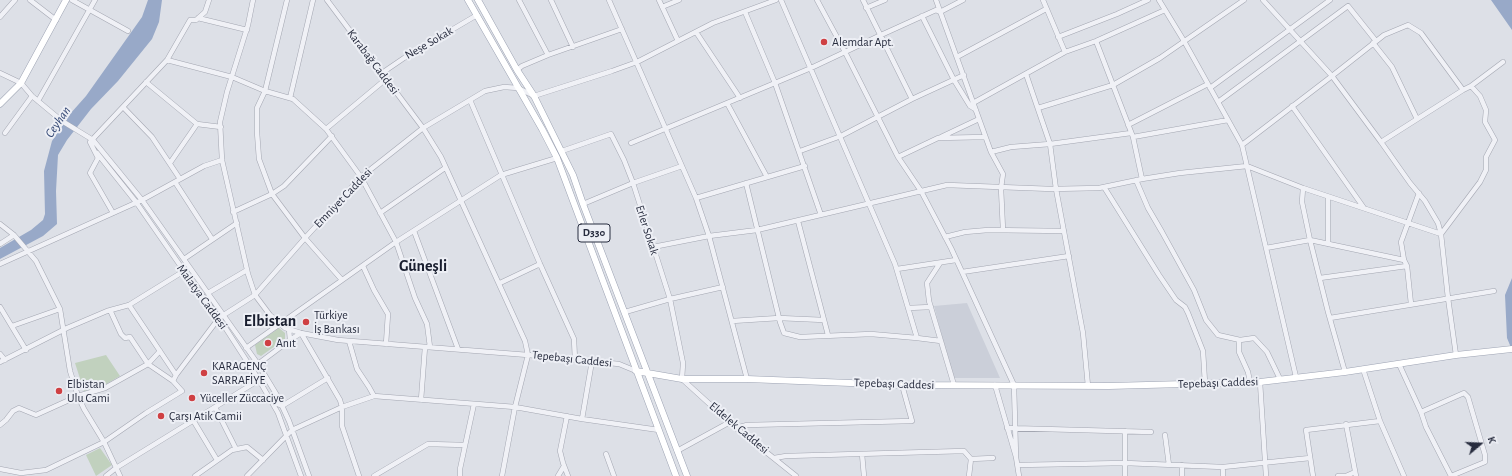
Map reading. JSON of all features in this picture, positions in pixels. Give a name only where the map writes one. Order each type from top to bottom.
[{"type":"main road","points":[[0,104],[21,84],[66,0]]},
{"type":"main road","name":"D330","points":[[468,0],[557,158],[676,476]]},
{"type":"main road","name":"D330","points":[[478,0],[517,70],[534,96],[573,175],[687,476]]},
{"type":"main road","name":"Tepebaşı Caddesi","points":[[636,371],[682,379],[747,379],[954,386],[1088,386],[1260,382],[1345,372],[1456,355],[1512,349]]},
{"type":"street","points":[[0,17],[15,0]]},
{"type":"street","points":[[30,0],[56,20]]},
{"type":"street","points":[[72,0],[128,32]]},
{"type":"street","points":[[38,101],[95,0]]},
{"type":"street","points":[[91,141],[167,60],[190,20],[196,20],[205,12],[209,0]]},
{"type":"street","points":[[253,0],[247,30],[227,92],[220,127],[222,160],[247,270],[255,295],[270,315],[287,329],[290,340]]},
{"type":"street","points":[[287,0],[265,91],[257,108],[259,159],[272,194],[304,238],[342,280]]},
{"type":"street","points":[[290,98],[313,0]]},
{"type":"street","name":"Karabağ Caddesi","points":[[327,0],[421,127],[440,157],[500,284],[525,341],[528,355]]},
{"type":"street","points":[[519,0],[548,55]]},
{"type":"street","points":[[550,0],[573,46]]},
{"type":"street","points":[[609,0],[696,198],[709,236],[747,379]]},
{"type":"street","points":[[659,0],[678,41]]},
{"type":"street","points":[[662,7],[679,0]]},
{"type":"street","points":[[518,88],[534,96],[637,62],[713,23],[745,12],[766,2],[776,0]]},
{"type":"street","points":[[781,0],[841,136],[897,269],[917,338]]},
{"type":"street","points":[[816,0],[845,52],[898,157],[921,191],[945,236],[1014,385],[1016,457]]},
{"type":"street","points":[[863,0],[912,99]]},
{"type":"street","points":[[866,8],[885,0]]},
{"type":"street","points":[[936,0],[985,137],[1003,174],[1001,188],[1003,230]]},
{"type":"street","points":[[631,143],[811,68],[922,16],[936,10],[940,12],[963,0]]},
{"type":"street","points":[[1043,0],[1064,52]]},
{"type":"street","points":[[1058,37],[1148,0]]},
{"type":"street","points":[[1159,0],[1184,41],[1242,145],[1296,377]]},
{"type":"street","points":[[1038,108],[1113,85],[1160,58],[1244,0]]},
{"type":"street","points":[[1263,0],[1332,76],[1410,183],[1425,201],[1438,223],[1441,234],[1456,355]]},
{"type":"street","points":[[1128,125],[1209,86],[1290,31],[1330,0]]},
{"type":"street","points":[[1218,102],[1348,6],[1392,67],[1417,119]]},
{"type":"street","points":[[957,57],[1046,9]]},
{"type":"street","points":[[973,103],[1064,52],[1096,41],[1165,10]]},
{"type":"street","points":[[745,12],[775,83],[800,151],[821,215]]},
{"type":"street","name":"Neşe Sokak","points":[[382,73],[477,15]]},
{"type":"street","points":[[922,16],[954,80],[970,106],[975,109]]},
{"type":"street","points":[[198,18],[247,30]]},
{"type":"street","points":[[1242,145],[1384,35],[1408,25],[1421,33],[1463,90]]},
{"type":"street","points":[[517,70],[522,66],[548,55],[622,29]]},
{"type":"street","points":[[696,32],[740,98]]},
{"type":"street","points":[[1096,41],[1132,135],[1142,178]]},
{"type":"street","points":[[167,60],[232,78],[265,91],[290,98],[308,112],[332,136],[361,177],[396,242],[415,298],[427,324],[428,347],[421,400]]},
{"type":"street","points":[[1381,142],[1471,86],[1503,62]]},
{"type":"street","points":[[0,73],[21,84],[32,96],[62,121],[80,131],[91,141],[142,200],[208,293],[221,317],[258,364],[282,406],[309,476]]},
{"type":"street","points":[[1026,74],[1050,144],[1056,189],[1083,333],[1088,386]]},
{"type":"street","points":[[800,151],[841,136],[912,99],[964,75]]},
{"type":"street","points":[[326,129],[386,79]]},
{"type":"street","points":[[146,82],[197,124],[220,127]]},
{"type":"street","points":[[1441,234],[1480,182],[1486,170],[1486,157],[1495,140],[1485,122],[1486,110],[1480,96],[1471,86]]},
{"type":"street","name":"Emniyet Caddesi","points":[[221,317],[255,295],[304,238],[361,177],[421,127],[485,91],[504,87],[518,88]]},
{"type":"street","points":[[5,133],[32,96]]},
{"type":"street","points":[[470,100],[501,175],[574,339],[575,360]]},
{"type":"street","points":[[727,103],[768,176]]},
{"type":"street","points":[[1292,106],[1364,208]]},
{"type":"street","points":[[123,107],[152,137],[180,179]]},
{"type":"street","points":[[898,157],[979,119]]},
{"type":"street","points":[[991,152],[1011,147],[1132,135],[1228,120]]},
{"type":"street","points":[[170,163],[197,124]]},
{"type":"street","name":"Erler Sokak","points":[[562,151],[611,134],[624,160],[633,183],[670,299],[683,363],[682,379]]},
{"type":"street","points":[[233,212],[272,194],[284,186],[332,136]]},
{"type":"street","points":[[938,138],[985,137]]},
{"type":"street","points":[[91,141],[98,158],[90,173],[113,213]]},
{"type":"street","name":"Malatya Caddesi","points":[[91,141],[184,271],[221,317],[278,413],[301,476]]},
{"type":"street","points":[[246,348],[396,242],[501,175],[557,158]]},
{"type":"street","points":[[0,264],[27,249],[142,200],[204,166],[222,160]]},
{"type":"street","points":[[583,204],[633,183],[682,166]]},
{"type":"street","points":[[696,198],[805,166]]},
{"type":"street","points":[[653,247],[709,236],[757,230],[947,185],[1056,189],[1104,187],[1142,178],[1247,166],[1303,188],[1441,234]]},
{"type":"street","points":[[380,213],[445,168]]},
{"type":"street","points":[[1136,180],[1148,208],[1194,290],[1206,320],[1218,335],[1239,340],[1254,338],[1262,346],[1273,362],[1280,379]]},
{"type":"street","points":[[175,182],[212,239]]},
{"type":"street","points":[[746,183],[784,333],[800,336],[871,334],[941,341]]},
{"type":"street","points":[[1104,187],[1159,275],[1176,300],[1185,307],[1188,312],[1204,352],[1205,383]]},
{"type":"street","points":[[1303,188],[1302,202],[1310,240],[1345,372]]},
{"type":"street","points":[[1411,304],[1407,266],[1400,242],[1419,193]]},
{"type":"street","points":[[1328,196],[1328,244]]},
{"type":"street","points":[[798,221],[828,336]]},
{"type":"street","points":[[184,259],[237,223]]},
{"type":"street","points":[[0,224],[14,235],[36,261],[60,309],[70,371],[78,396],[104,442],[120,476]]},
{"type":"street","points":[[945,236],[965,232],[1003,230],[1064,231]]},
{"type":"street","points":[[414,231],[458,349]]},
{"type":"street","points":[[0,244],[14,235]]},
{"type":"street","points":[[1266,248],[1310,240],[1404,260]]},
{"type":"street","points":[[962,272],[1069,256]]},
{"type":"street","points":[[897,269],[956,260]]},
{"type":"street","points":[[940,263],[927,283],[931,307],[954,386]]},
{"type":"street","points":[[500,284],[540,264]]},
{"type":"street","points":[[363,266],[388,314],[386,344]]},
{"type":"street","points":[[1320,278],[1407,266]]},
{"type":"street","points":[[208,293],[247,270]]},
{"type":"street","points":[[0,354],[2,361],[64,330],[110,310],[129,305],[184,271]]},
{"type":"street","points":[[625,312],[670,299],[723,287]]},
{"type":"street","points":[[1330,318],[1494,291]]},
{"type":"street","points":[[129,305],[176,375]]},
{"type":"street","points":[[0,307],[2,313],[12,326],[26,350]]},
{"type":"street","points":[[908,308],[931,307]]},
{"type":"street","points":[[12,326],[60,309]]},
{"type":"street","points":[[0,469],[21,473],[46,470],[104,442],[146,413],[182,391],[173,381],[148,364],[130,337],[126,338],[121,334],[110,310]]},
{"type":"street","points":[[173,381],[221,317]]},
{"type":"street","points":[[732,321],[779,318],[824,320]]},
{"type":"street","name":"Tepebaşı Caddesi","points":[[287,329],[301,333],[349,341],[458,349],[619,364],[636,371]]},
{"type":"street","points":[[258,364],[301,333],[340,400],[342,407],[342,426],[359,476]]},
{"type":"street","points":[[1239,340],[1239,352],[1248,372],[1250,382]]},
{"type":"street","points":[[349,341],[357,369],[370,387],[374,396]]},
{"type":"street","points":[[0,425],[13,411],[19,408],[36,415],[78,396],[104,388],[148,364],[160,351]]},
{"type":"street","points":[[502,476],[515,407],[528,355]]},
{"type":"street","points":[[582,419],[592,362]]},
{"type":"street","points":[[1399,364],[1421,412],[1426,427],[1451,476],[1485,462],[1485,455],[1468,397],[1464,394],[1421,412]]},
{"type":"street","points":[[1363,369],[1380,421],[1404,476]]},
{"type":"street","points":[[282,406],[328,378]]},
{"type":"street","name":"Eldelek Caddesi","points":[[682,379],[736,428],[796,476]]},
{"type":"street","points":[[106,476],[116,468],[259,380]]},
{"type":"street","points":[[1260,382],[1266,476]]},
{"type":"street","points":[[736,428],[747,425],[912,421],[902,385]]},
{"type":"street","points":[[995,385],[1016,457],[1019,476]]},
{"type":"street","points":[[247,476],[292,430],[342,407],[374,396],[515,407],[582,419],[659,430]]},
{"type":"street","points":[[229,398],[271,401],[282,406]]},
{"type":"street","points":[[460,476],[474,404]]},
{"type":"street","points":[[215,407],[236,449]]},
{"type":"street","points":[[566,416],[560,451],[568,476]]},
{"type":"street","points":[[193,420],[217,460]]},
{"type":"street","points":[[1313,476],[1306,430],[1380,421]]},
{"type":"street","points":[[677,451],[730,422]]},
{"type":"street","points":[[1338,476],[1356,474],[1346,424]]},
{"type":"street","points":[[1007,428],[1151,432]]},
{"type":"street","points":[[1125,431],[1125,476]]},
{"type":"street","points":[[1165,435],[1169,465]]},
{"type":"street","points":[[374,476],[428,444],[465,445]]},
{"type":"street","points":[[195,476],[232,450],[247,446],[263,460]]},
{"type":"street","points":[[774,458],[786,456],[964,451],[971,459],[969,476]]},
{"type":"street","points":[[606,454],[614,476]]},
{"type":"street","points":[[862,454],[864,476]]},
{"type":"street","points":[[971,459],[993,458]]},
{"type":"street","points":[[1018,465],[1125,463],[1223,467],[1310,458]]},
{"type":"street","points":[[558,476],[564,466]]},
{"type":"street","points":[[1182,466],[1182,476]]},
{"type":"street","points":[[1223,467],[1223,476]]},
{"type":"shaded area","points":[[967,303],[1000,378],[953,378],[934,306]]},
{"type":"green space","points":[[279,328],[285,333],[285,339],[261,356],[257,354],[255,345]]},
{"type":"green space","points":[[106,355],[120,376],[103,386],[84,391],[75,363]]},
{"type":"green space","points":[[100,448],[112,465],[96,476],[86,455]]},
{"type":"water","points":[[148,0],[162,0],[159,22],[152,39],[118,81],[91,109],[67,140],[58,155],[56,191],[57,224],[43,236],[0,259],[0,248],[31,230],[43,220],[45,214],[44,171],[52,141],[70,114],[86,96],[142,17]]},
{"type":"water","points":[[1491,0],[1512,0],[1512,30]]},
{"type":"water","points":[[1512,278],[1512,350],[1507,338],[1505,295]]},
{"type":"place","name":"Alemdar Apt.","points":[[824,42]]},
{"type":"place","name":"Türkiye İş Bankası","points":[[306,322]]},
{"type":"place","name":"Anıt","points":[[268,343]]},
{"type":"place","name":"KARAGENÇ SARRAFİYE","points":[[204,373]]},
{"type":"place","name":"Elbistan Ulu Cami","points":[[59,391]]},
{"type":"place","name":"Yüceller Züccaciye","points":[[192,398]]},
{"type":"place","name":"Çarşı Atik Camii","points":[[161,416]]},
{"type":"district","name":"Güneşli","points":[[423,266]]},
{"type":"district","name":"Elbistan","points":[[270,321]]},
{"type":"water label","name":"Ceyhan","points":[[58,122]]}]
